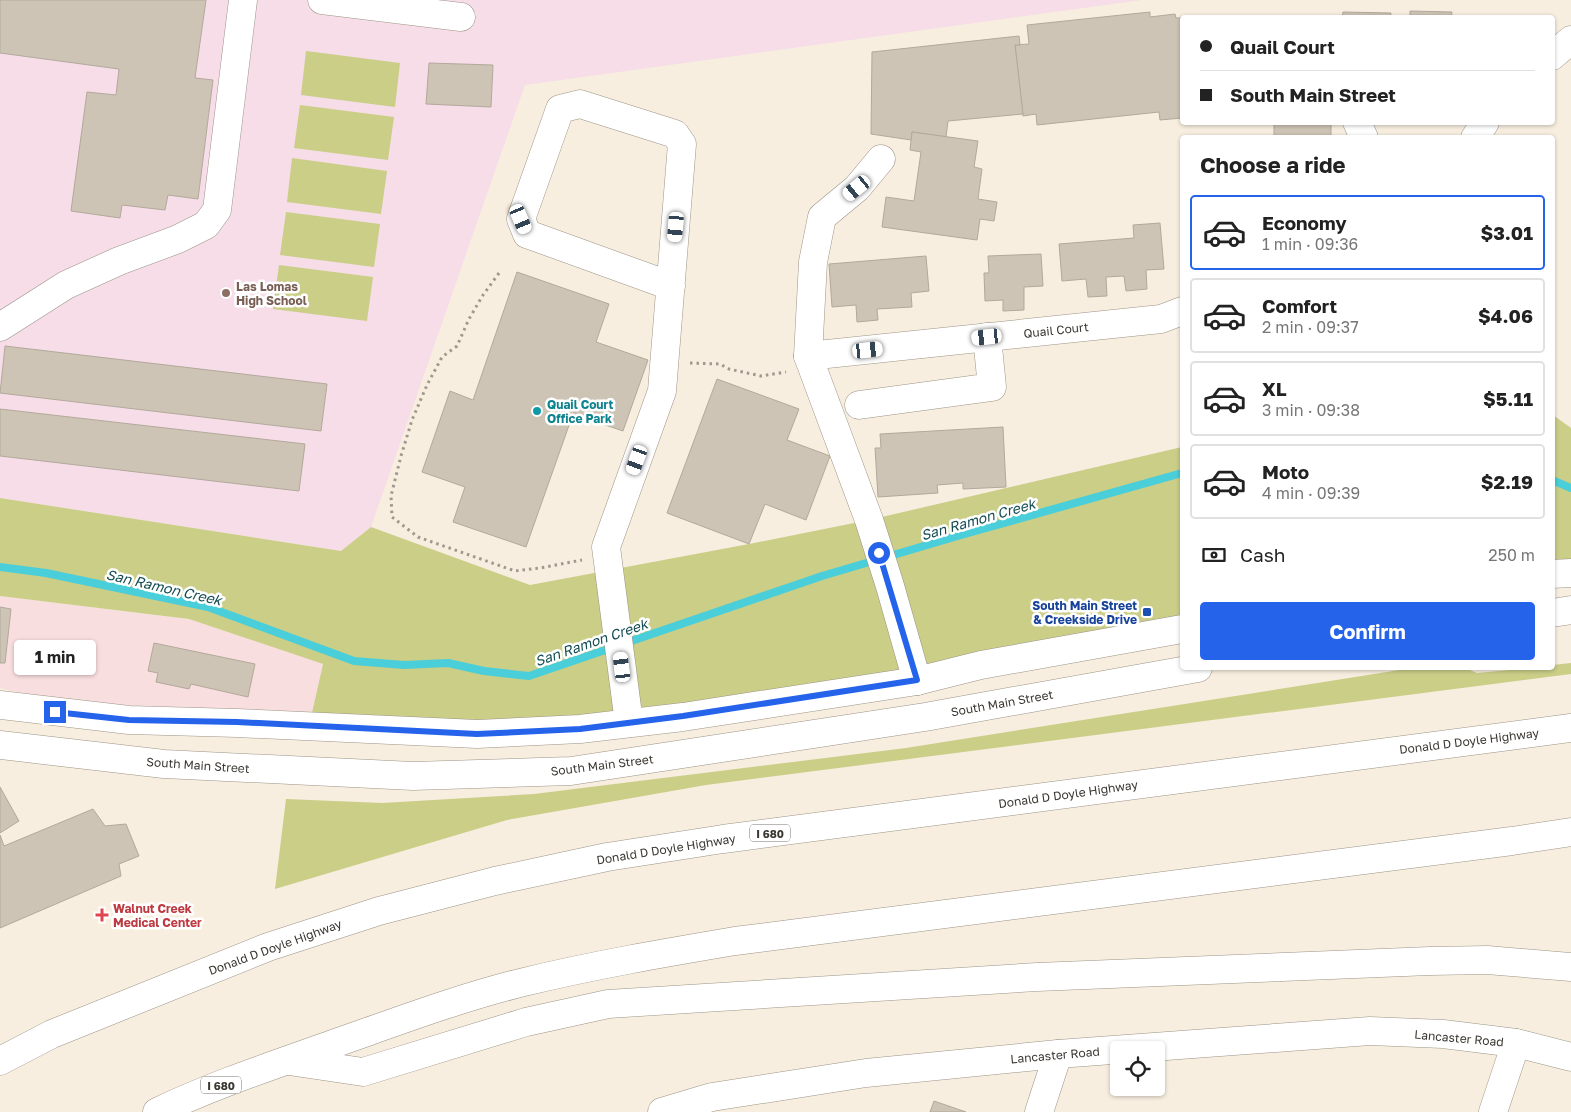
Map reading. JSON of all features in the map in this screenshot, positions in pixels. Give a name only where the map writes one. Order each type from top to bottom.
[{"type":"main road","points":[[0,327],[66,285],[118,261],[178,239],[206,225],[217,210],[243,0]]},
{"type":"main road","points":[[322,0],[461,17]]},
{"type":"main road","points":[[1555,53],[1571,40]]},
{"type":"main road","points":[[629,723],[606,547],[662,390],[671,286],[682,144],[675,134],[580,104],[560,109],[521,219],[527,234],[671,286]]},
{"type":"main road","points":[[881,159],[857,188],[822,217],[813,262],[810,309],[810,362],[868,520],[890,586],[917,680]]},
{"type":"main road","name":"Quail Court","points":[[810,362],[987,337],[1161,319],[1180,312]]},
{"type":"main road","points":[[859,404],[992,388],[987,337]]},
{"type":"main road","points":[[1555,574],[1571,573]]},
{"type":"main road","points":[[1555,613],[1571,610]]},
{"type":"main road","points":[[0,705],[129,720],[237,722],[477,734],[580,729],[683,716],[917,680],[981,666],[1180,629]]},
{"type":"main road","name":"South Main Street","points":[[0,745],[164,764],[413,776],[571,771],[924,717],[1187,670]]},
{"type":"main road","name":"Donald D Doyle Highway","points":[[0,1061],[52,1034],[268,947],[379,911],[495,880],[607,857],[723,839],[1571,728]]},
{"type":"main road","name":"I 680","points":[[157,1112],[180,1101],[285,1061],[457,1001],[522,982],[621,960],[736,941],[1571,832]]},
{"type":"main road","points":[[285,1061],[363,1072],[526,1022],[608,1004],[1037,977],[1430,961],[1487,960],[1571,967]]},
{"type":"main road","name":"Lancaster Road","points":[[662,1112],[712,1097],[866,1073],[1058,1054],[1370,1031],[1443,1034],[1516,1043],[1571,1057]]},
{"type":"main road","points":[[1493,1112],[1516,1043]]},
{"type":"main road","points":[[1039,1112],[1058,1054]]},
{"type":"path","points":[[499,272],[482,295],[457,346],[442,357],[427,385],[412,420],[401,456],[391,496],[392,518],[418,537],[515,571],[594,557],[606,547]]},
{"type":"path","points":[[664,364],[720,364],[729,369],[761,376],[810,362]]},
{"type":"shaded area","name":"Las Lomas High School","points":[[0,0],[1142,0],[525,85],[371,527],[341,551],[0,498]]},
{"type":"shaded area","points":[[0,596],[189,619],[323,664],[309,726],[129,720],[0,688]]},
{"type":"green space","points":[[306,51],[400,63],[395,107],[301,95]]},
{"type":"green space","points":[[300,105],[394,117],[388,160],[294,148]]},
{"type":"green space","points":[[292,158],[387,171],[381,214],[287,202]]},
{"type":"green space","points":[[286,212],[380,224],[374,267],[280,255]]},
{"type":"green space","points":[[279,265],[373,277],[367,321],[273,309]]},
{"type":"green space","points":[[1555,416],[1571,428],[1571,573],[1555,574]]},
{"type":"green space","points":[[1180,447],[1180,629],[683,717],[309,726],[323,664],[189,619],[0,596],[0,498],[341,551],[371,527],[530,585],[869,520]]},
{"type":"green space","points":[[1571,663],[1571,674],[706,785],[507,820],[275,889],[286,799],[382,803],[534,794],[906,748],[1399,670],[1470,670],[1477,673],[1509,670],[1555,670],[1555,665]]},
{"type":"building","points":[[0,0],[206,0],[195,78],[213,80],[198,199],[168,195],[165,210],[122,205],[120,218],[71,211],[87,92],[116,95],[119,69],[0,53]]},
{"type":"building","points":[[1410,11],[1452,12],[1452,15],[1410,15]]},
{"type":"building","points":[[1150,12],[1150,17],[1175,14],[1176,18],[1180,18],[1180,118],[1160,120],[1159,112],[1037,125],[1036,114],[1023,116],[1015,45],[1029,44],[1027,25]]},
{"type":"building","points":[[1343,12],[1391,13],[1391,15],[1342,15]]},
{"type":"building","points":[[1019,36],[1020,45],[1015,45],[1023,114],[948,121],[946,137],[912,132],[911,140],[871,134],[872,52]]},
{"type":"building","points":[[429,63],[493,65],[491,107],[426,104]]},
{"type":"building","points":[[1274,125],[1331,125],[1331,135],[1274,135]]},
{"type":"building","points":[[912,132],[978,141],[974,167],[982,169],[978,199],[997,202],[994,221],[980,219],[977,240],[882,227],[886,197],[914,201],[921,152],[910,150]]},
{"type":"building","points":[[1160,223],[1164,269],[1146,270],[1147,289],[1126,291],[1124,276],[1106,277],[1107,296],[1088,297],[1086,279],[1062,281],[1059,244],[1134,238],[1133,225]]},
{"type":"building","points":[[1041,254],[1043,286],[1024,287],[1024,310],[1003,311],[1003,300],[985,301],[984,273],[989,273],[988,256]]},
{"type":"building","points":[[926,256],[929,291],[911,293],[912,307],[877,309],[878,320],[857,322],[856,305],[832,307],[829,264]]},
{"type":"building","name":"Quail Court Office Park","points":[[517,272],[609,304],[596,342],[648,360],[623,431],[573,414],[526,547],[453,522],[465,487],[422,472],[450,391],[473,400]]},
{"type":"building","points":[[5,346],[327,384],[321,431],[0,393]]},
{"type":"building","points":[[717,379],[799,409],[787,440],[830,456],[806,520],[765,504],[749,544],[667,513]]},
{"type":"building","points":[[0,409],[305,444],[299,491],[0,456]]},
{"type":"building","points":[[1003,427],[1006,487],[963,489],[963,483],[937,485],[938,493],[878,497],[875,448],[881,448],[880,434]]},
{"type":"building","points":[[0,607],[11,609],[5,663],[0,663]]},
{"type":"building","points":[[154,643],[255,664],[248,697],[191,684],[189,689],[156,682],[158,673],[148,671]]},
{"type":"building","points":[[0,787],[19,821],[0,833]]},
{"type":"building","points":[[93,809],[105,826],[126,824],[139,856],[119,864],[121,876],[0,928],[0,835],[4,846]]},
{"type":"building","points":[[934,1101],[966,1112],[930,1112]]},
{"type":"waterway","name":"San Ramon Creek","points":[[0,567],[46,573],[208,607],[354,661],[404,665],[448,663],[484,671],[529,676],[822,576],[1180,474]]},
{"type":"waterway","name":"San Ramon Creek","points":[[1555,481],[1571,488]]},
{"type":"place","name":"Las Lomas High School","points":[[226,293]]},
{"type":"place","name":"Quail Court Office Park","points":[[537,411]]},
{"type":"place","name":"South Main Street & Creekside Drive","points":[[1147,612]]},
{"type":"place","name":"Walnut Creek Medical Center","points":[[102,915]]},
{"type":"route","points":[[55,712],[129,720],[237,722],[477,734],[580,729],[683,716],[917,680],[879,553]]}]
